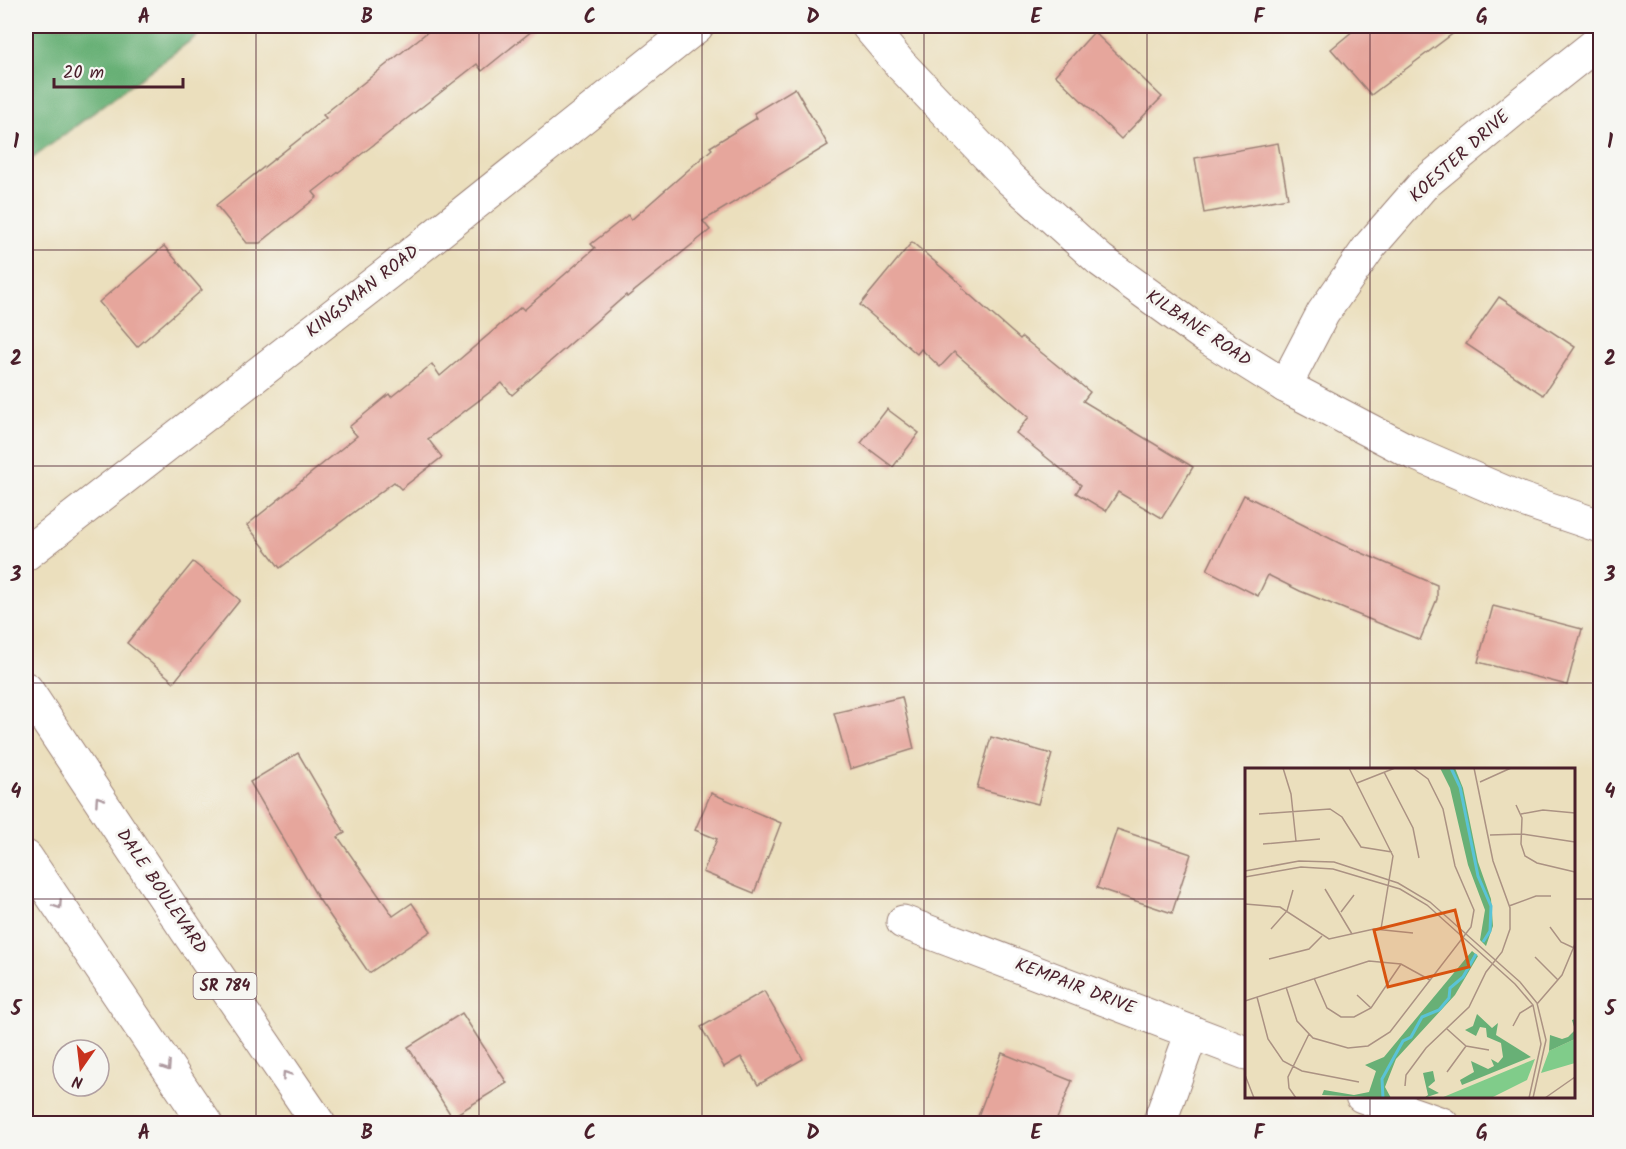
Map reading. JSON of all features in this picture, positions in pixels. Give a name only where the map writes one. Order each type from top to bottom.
[{"type":"street","name":"KINGSMAN ROAD","points":[[26,554],[389,272],[698,26]]},
{"type":"street","name":"KILBANE ROAD","points":[[868,26],[901,65],[1010,179],[1100,260],[1205,336],[1285,386],[1407,450],[1520,499],[1600,526]]},
{"type":"street","name":"KOESTER DRIVE","points":[[1285,386],[1323,313],[1370,246],[1424,184],[1600,41]]},
{"type":"street","name":"DALE BOULEVARD","points":[[26,689],[319,1124]]},
{"type":"street","points":[[26,857],[206,1124]]},
{"type":"street","name":"KEMPAIR DRIVE","points":[[903,922],[1245,1053]]},
{"type":"street","points":[[1159,1124],[1192,1032]]},
{"type":"street","points":[[1368,1098],[1442,1124]]},
{"type":"green space","points":[[26,26],[210,26],[26,163]]},
{"type":"building","points":[[435,26],[538,26],[482,71],[477,64],[313,192],[317,197],[260,243],[247,243],[216,205],[326,118],[323,115]]},
{"type":"building","points":[[1359,26],[1463,26],[1371,95],[1331,49]]},
{"type":"building","points":[[1094,32],[1162,97],[1121,139],[1055,75]]},
{"type":"building","points":[[795,88],[828,145],[703,221],[710,230],[627,297],[626,295],[512,395],[502,383],[428,439],[442,457],[401,489],[394,482],[280,568],[247,525],[357,436],[349,427],[389,394],[391,397],[432,364],[440,376],[521,307],[524,310],[595,248],[591,244],[628,215],[631,220],[712,149],[710,147],[757,118],[754,113]]},
{"type":"building","points":[[1278,143],[1288,198],[1204,213],[1195,158]]},
{"type":"building","points":[[912,242],[1020,339],[1022,337],[1090,392],[1083,401],[1193,467],[1162,518],[1118,492],[1106,511],[1076,493],[1081,485],[1016,433],[1029,417],[954,352],[940,367],[921,349],[917,354],[860,305]]},
{"type":"building","points":[[164,246],[202,290],[137,347],[99,302]]},
{"type":"building","points":[[1499,297],[1575,347],[1543,395],[1466,344]]},
{"type":"building","points":[[887,409],[919,433],[893,467],[861,443]]},
{"type":"building","points":[[1244,495],[1341,544],[1437,585],[1437,599],[1420,640],[1300,591],[1268,575],[1258,596],[1207,570]]},
{"type":"building","points":[[193,562],[240,600],[174,682],[127,643]]},
{"type":"building","points":[[1493,606],[1582,629],[1567,685],[1478,662]]},
{"type":"building","points":[[902,697],[914,749],[850,769],[834,713]]},
{"type":"building","points":[[991,737],[1052,754],[1038,804],[977,788]]},
{"type":"building","points":[[298,753],[345,833],[338,837],[393,916],[412,903],[431,931],[369,973],[318,898],[250,782]]},
{"type":"building","points":[[711,793],[781,823],[754,893],[703,872],[717,839],[695,830]]},
{"type":"building","points":[[1117,829],[1191,854],[1172,913],[1097,888]]},
{"type":"building","points":[[764,991],[803,1059],[758,1085],[741,1057],[724,1067],[701,1027]]},
{"type":"building","points":[[462,1013],[507,1083],[452,1117],[408,1047]]},
{"type":"building","points":[[1002,1053],[1072,1081],[1055,1124],[975,1124]]}]
